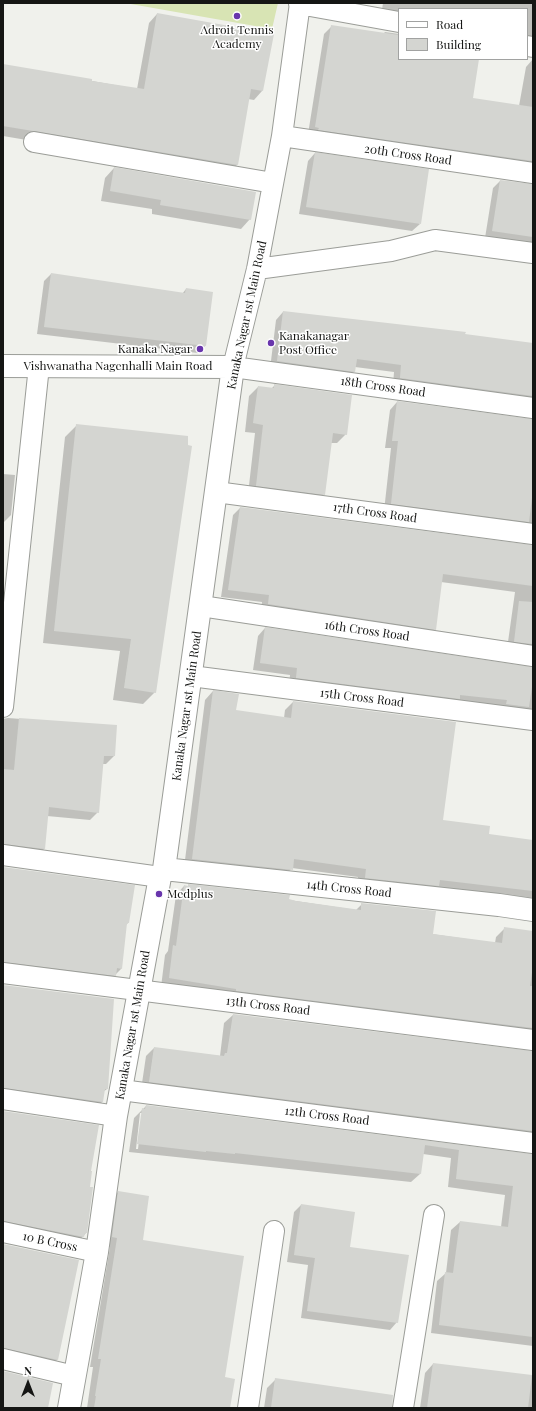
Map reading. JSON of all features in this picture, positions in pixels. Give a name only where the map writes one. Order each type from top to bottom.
[{"type":"street","points":[[300,4],[398,22]]},
{"type":"street","name":"Kanaka Nagar 1st Main Road","points":[[69,1408],[97,1252],[116,1116],[162,873],[201,606],[233,367],[257,269],[282,136],[300,4]]},
{"type":"street","name":"20th Cross Road","points":[[282,136],[533,173]]},
{"type":"street","points":[[34,142],[273,183]]},
{"type":"street","points":[[257,269],[391,251],[435,240],[533,253]]},
{"type":"street","name":"Vishwanatha Nagenhalli Main Road","points":[[3,366],[233,367]]},
{"type":"street","points":[[3,707],[39,366]]},
{"type":"street","name":"18th Cross Road","points":[[233,367],[533,408]]},
{"type":"street","name":"17th Cross Road","points":[[216,492],[533,534]]},
{"type":"street","name":"16th Cross Road","points":[[201,606],[533,656]]},
{"type":"street","name":"15th Cross Road","points":[[191,676],[533,720]]},
{"type":"street","points":[[3,855],[162,873]]},
{"type":"street","name":"14th Cross Road","points":[[162,873],[499,905],[533,910]]},
{"type":"street","name":"13th Cross Road","points":[[3,973],[533,1040]]},
{"type":"street","name":"12th Cross Road","points":[[121,1090],[533,1143]]},
{"type":"street","points":[[3,1098],[116,1116]]},
{"type":"street","points":[[403,1408],[434,1215]]},
{"type":"street","points":[[248,1408],[274,1231]]},
{"type":"street","name":"10 B Cross","points":[[3,1232],[97,1252]]},
{"type":"street","points":[[3,1359],[74,1376]]},
{"type":"green space","name":"Adroit Tennis Academy","points":[[125,3],[278,3],[272,29]]},
{"type":"building","points":[[157,13],[274,34],[263,91],[251,89],[238,165],[3,126],[3,64],[92,79],[92,81],[144,89]]},
{"type":"building","points":[[331,25],[398,35],[398,60],[479,60],[473,98],[533,107],[533,161],[318,130],[319,128],[315,127]]},
{"type":"building","points":[[315,152],[429,169],[421,224],[306,207]]},
{"type":"building","points":[[114,167],[256,192],[251,220],[160,205],[161,200],[110,191]]},
{"type":"building","points":[[500,180],[533,184],[533,237],[492,231]]},
{"type":"building","points":[[51,273],[185,293],[186,288],[213,292],[206,346],[44,327]]},
{"type":"building","points":[[283,311],[466,332],[465,334],[533,343],[533,396],[400,378],[401,365],[357,359],[355,372],[277,361]]},
{"type":"building","points":[[274,384],[352,395],[347,435],[333,433],[325,495],[256,486],[263,425],[253,423],[258,386],[274,388]]},
{"type":"building","points":[[397,401],[533,419],[533,489],[529,522],[391,504],[398,441],[392,441]]},
{"type":"building","points":[[76,424],[188,436],[188,445],[192,446],[156,693],[124,688],[131,639],[54,631]]},
{"type":"building","points":[[240,507],[533,545],[533,586],[443,574],[436,630],[268,604],[269,595],[228,590]]},
{"type":"building","points":[[519,601],[533,602],[533,644],[514,642]]},
{"type":"building","points":[[265,627],[533,667],[533,680],[529,707],[506,704],[507,700],[460,695],[460,699],[296,678],[297,668],[260,663]]},
{"type":"building","points":[[213,690],[239,694],[236,710],[291,718],[293,701],[456,722],[443,820],[490,826],[489,834],[533,840],[533,891],[440,880],[439,886],[365,878],[366,869],[294,859],[293,870],[192,859]]},
{"type":"building","points":[[19,718],[117,725],[115,756],[104,756],[99,813],[49,807],[45,849],[3,844],[3,769],[14,770]]},
{"type":"building","points":[[3,867],[135,885],[129,923],[127,923],[122,969],[117,968],[116,976],[3,962]]},
{"type":"building","points":[[188,884],[290,895],[289,899],[296,901],[361,910],[361,903],[436,911],[433,934],[502,943],[504,927],[533,931],[533,965],[530,986],[533,986],[533,1028],[236,991],[236,989],[169,978],[173,945],[176,946],[184,885],[188,886]]},
{"type":"building","points":[[3,985],[114,999],[108,1089],[105,1089],[103,1102],[3,1088]]},
{"type":"building","points":[[233,1014],[533,1051],[533,1131],[149,1082],[154,1047],[224,1056],[225,1053],[227,1053]]},
{"type":"building","points":[[146,1105],[533,1154],[533,1337],[439,1325],[445,1272],[453,1273],[460,1221],[508,1227],[513,1186],[456,1179],[459,1150],[425,1145],[421,1174],[235,1153],[206,1152],[137,1144],[142,1108],[145,1109]]},
{"type":"building","points":[[3,1111],[99,1125],[91,1171],[90,1187],[93,1187],[87,1233],[85,1233],[84,1237],[3,1221]]},
{"type":"building","points":[[118,1191],[149,1196],[143,1240],[244,1256],[225,1377],[235,1379],[230,1408],[94,1408],[101,1359],[98,1359],[117,1238],[112,1237]]},
{"type":"building","points":[[301,1204],[355,1212],[350,1247],[409,1255],[398,1323],[307,1311],[315,1258],[294,1255]]},
{"type":"building","points":[[3,1244],[79,1260],[58,1360],[3,1348]]},
{"type":"building","points":[[433,1363],[532,1375],[528,1408],[427,1408]]},
{"type":"building","points":[[3,1371],[53,1383],[48,1408],[3,1408]]},
{"type":"building","points":[[275,1378],[393,1395],[392,1408],[271,1408]]},
{"type":"place","name":"Adroit Tennis Academy","points":[[237,16]]},
{"type":"place","name":"Kanakanagar Post Office","points":[[271,343]]},
{"type":"place","name":"Kanaka Nagar","points":[[200,349]]},
{"type":"place","name":"Medplus","points":[[159,894]]}]
